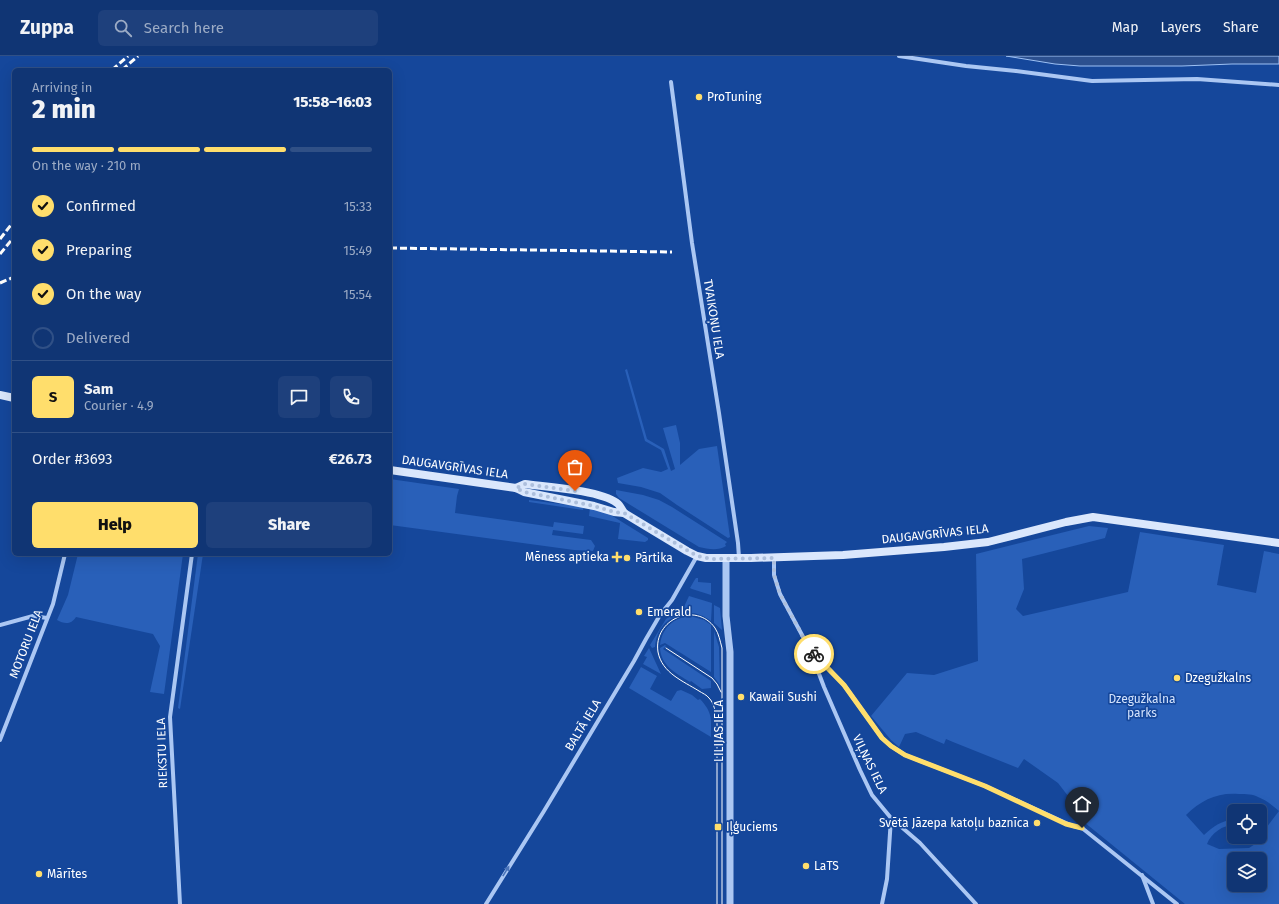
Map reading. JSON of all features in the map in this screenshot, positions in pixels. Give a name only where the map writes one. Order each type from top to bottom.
[{"type":"main road","points":[[0,395],[12,398]]},
{"type":"main road","name":"DAUGAVGRĪVAS IELA","points":[[392,470],[516,488],[524,492],[624,513],[697,556],[712,559],[856,554],[944,547],[980,543],[1093,517],[1279,543]]},
{"type":"main road","name":"DAUGAVGRĪVAS IELA","points":[[516,488],[525,484],[589,493],[607,498],[618,504],[624,513]]},
{"type":"street","points":[[899,56],[966,66],[1092,81],[1197,79],[1279,85]]},
{"type":"street","name":"TVAIKOŅU IELA","points":[[671,82],[692,243],[718,408],[739,558]]},
{"type":"street","name":"MOTORU IELA","points":[[0,740],[53,604],[65,556]]},
{"type":"street","name":"RIEKSTU IELA","points":[[180,904],[170,717],[192,556]]},
{"type":"street","name":"BALTĀ IELA","points":[[486,904],[544,811],[660,615],[672,600],[697,556]]},
{"type":"street","name":"LILIJAS IELA","points":[[726,558],[726,616],[730,652],[730,904]]},
{"type":"street","points":[[774,558],[774,575],[780,594],[809,648],[844,685],[882,738],[891,746],[905,755],[985,786],[1073,826],[1082,828],[1178,904]]},
{"type":"street","points":[[0,625],[33,616],[47,618]]},
{"type":"street","name":"VIĻŅAS IELA","points":[[809,648],[824,687],[872,795],[891,818],[920,843],[976,904]]},
{"type":"street","points":[[882,904],[887,879],[891,818]]},
{"type":"street","points":[[1142,874],[1153,904]]},
{"type":"green space","points":[[627,369],[647,439],[664,449],[671,471],[675,469],[663,428],[676,425],[680,443],[680,465],[699,449],[717,446],[730,537],[728,538],[660,493],[641,487],[618,483],[617,478],[643,468],[661,472],[668,469],[661,450],[645,441],[625,370]]},
{"type":"green space","points":[[392,479],[459,489],[455,513],[553,527],[554,522],[584,526],[583,534],[553,530],[552,535],[591,540],[595,546],[593,551],[574,550],[392,525]]},
{"type":"green space","points":[[616,490],[643,495],[659,500],[727,542],[725,544],[726,546],[716,549],[699,547],[619,498],[616,494]]},
{"type":"green space","points":[[529,500],[584,507],[583,510],[529,502]]},
{"type":"green space","points":[[590,508],[606,512],[648,538],[648,540],[645,542],[618,539],[620,523],[589,516]]},
{"type":"green space","name":"Dzegužkalna parks","points":[[1089,526],[1108,528],[1105,538],[1022,559],[1024,589],[1016,609],[1023,616],[1128,592],[1140,532],[1224,545],[1217,585],[1256,593],[1264,551],[1279,554],[1279,811],[1279,904],[1185,904],[1079,818],[1082,814],[1058,783],[1024,759],[1018,768],[946,739],[944,744],[916,732],[905,734],[899,747],[891,740],[871,716],[907,673],[934,675],[978,661],[976,554]]},
{"type":"green space","points":[[78,556],[183,556],[164,694],[150,692],[160,646],[153,634],[76,617],[70,623],[57,620],[68,595]]},
{"type":"green space","points":[[198,556],[203,556],[180,709],[178,708]]},
{"type":"green space","points":[[696,578],[698,578],[698,582],[711,583],[711,595],[690,588]]},
{"type":"green space","points":[[689,596],[712,603],[711,621],[694,613],[674,617],[661,628],[655,647],[652,648],[650,645],[666,619],[679,609],[683,609]]},
{"type":"green space","points":[[714,605],[720,608],[722,630],[714,623]]},
{"type":"green space","points":[[690,616],[704,620],[711,625],[711,672],[665,643],[660,645],[663,634],[669,625],[678,619]]},
{"type":"green space","points":[[714,631],[719,647],[720,685],[714,677]]},
{"type":"green space","points":[[665,645],[666,646],[663,649],[711,681],[711,688],[702,689],[670,668],[663,660],[661,654],[660,648]]},
{"type":"green space","points":[[649,648],[661,674],[643,664],[647,657],[644,656]]},
{"type":"green space","points":[[641,667],[657,676],[650,689],[671,701],[677,691],[681,690],[692,695],[698,700],[700,699],[709,712],[711,737],[629,688]]},
{"type":"shaded area","points":[[1006,56],[1279,56],[1279,64],[1080,66],[1055,64]]},
{"type":"tram line","points":[[717,904],[717,718],[711,700],[704,694],[674,676],[664,666],[658,652],[658,640],[662,631],[669,623],[687,615],[697,616],[707,620],[715,628],[722,648],[722,904]]},
{"type":"tram line","points":[[666,648],[712,678],[721,692]]},
{"type":"railway","points":[[114,68],[128,56]]},
{"type":"railway","points":[[124,68],[138,56]]},
{"type":"railway","points":[[0,239],[12,224]]},
{"type":"railway","points":[[0,254],[12,239]]},
{"type":"railway","points":[[392,248],[672,252]]},
{"type":"railway","points":[[0,283],[12,278]]},
{"type":"way so far","points":[[575,491],[525,484],[516,488],[524,492],[552,499],[624,513],[697,556],[712,559],[774,558],[774,575],[780,594],[809,648],[814,654]]},
{"type":"place","name":"ProTuning","points":[[699,97]]},
{"type":"place","name":"Mēness aptieka","points":[[617,557]]},
{"type":"place","name":"Pārtika","points":[[627,558]]},
{"type":"place","name":"Emerald","points":[[639,612]]},
{"type":"place","name":"Dzegužkalns","points":[[1177,678]]},
{"type":"place","name":"Kawaii Sushi","points":[[741,697]]},
{"type":"place","name":"Svētā Jāzepa katoļu baznīca","points":[[1037,823]]},
{"type":"place","name":"Iļģuciems","points":[[718,827]]},
{"type":"place","name":"LaTS","points":[[806,866]]},
{"type":"place","name":"Mārītes","points":[[39,874]]},
{"type":"route","points":[[814,654],[844,685],[882,738],[891,746],[905,755],[985,786],[1066,824],[1082,828]]}]
